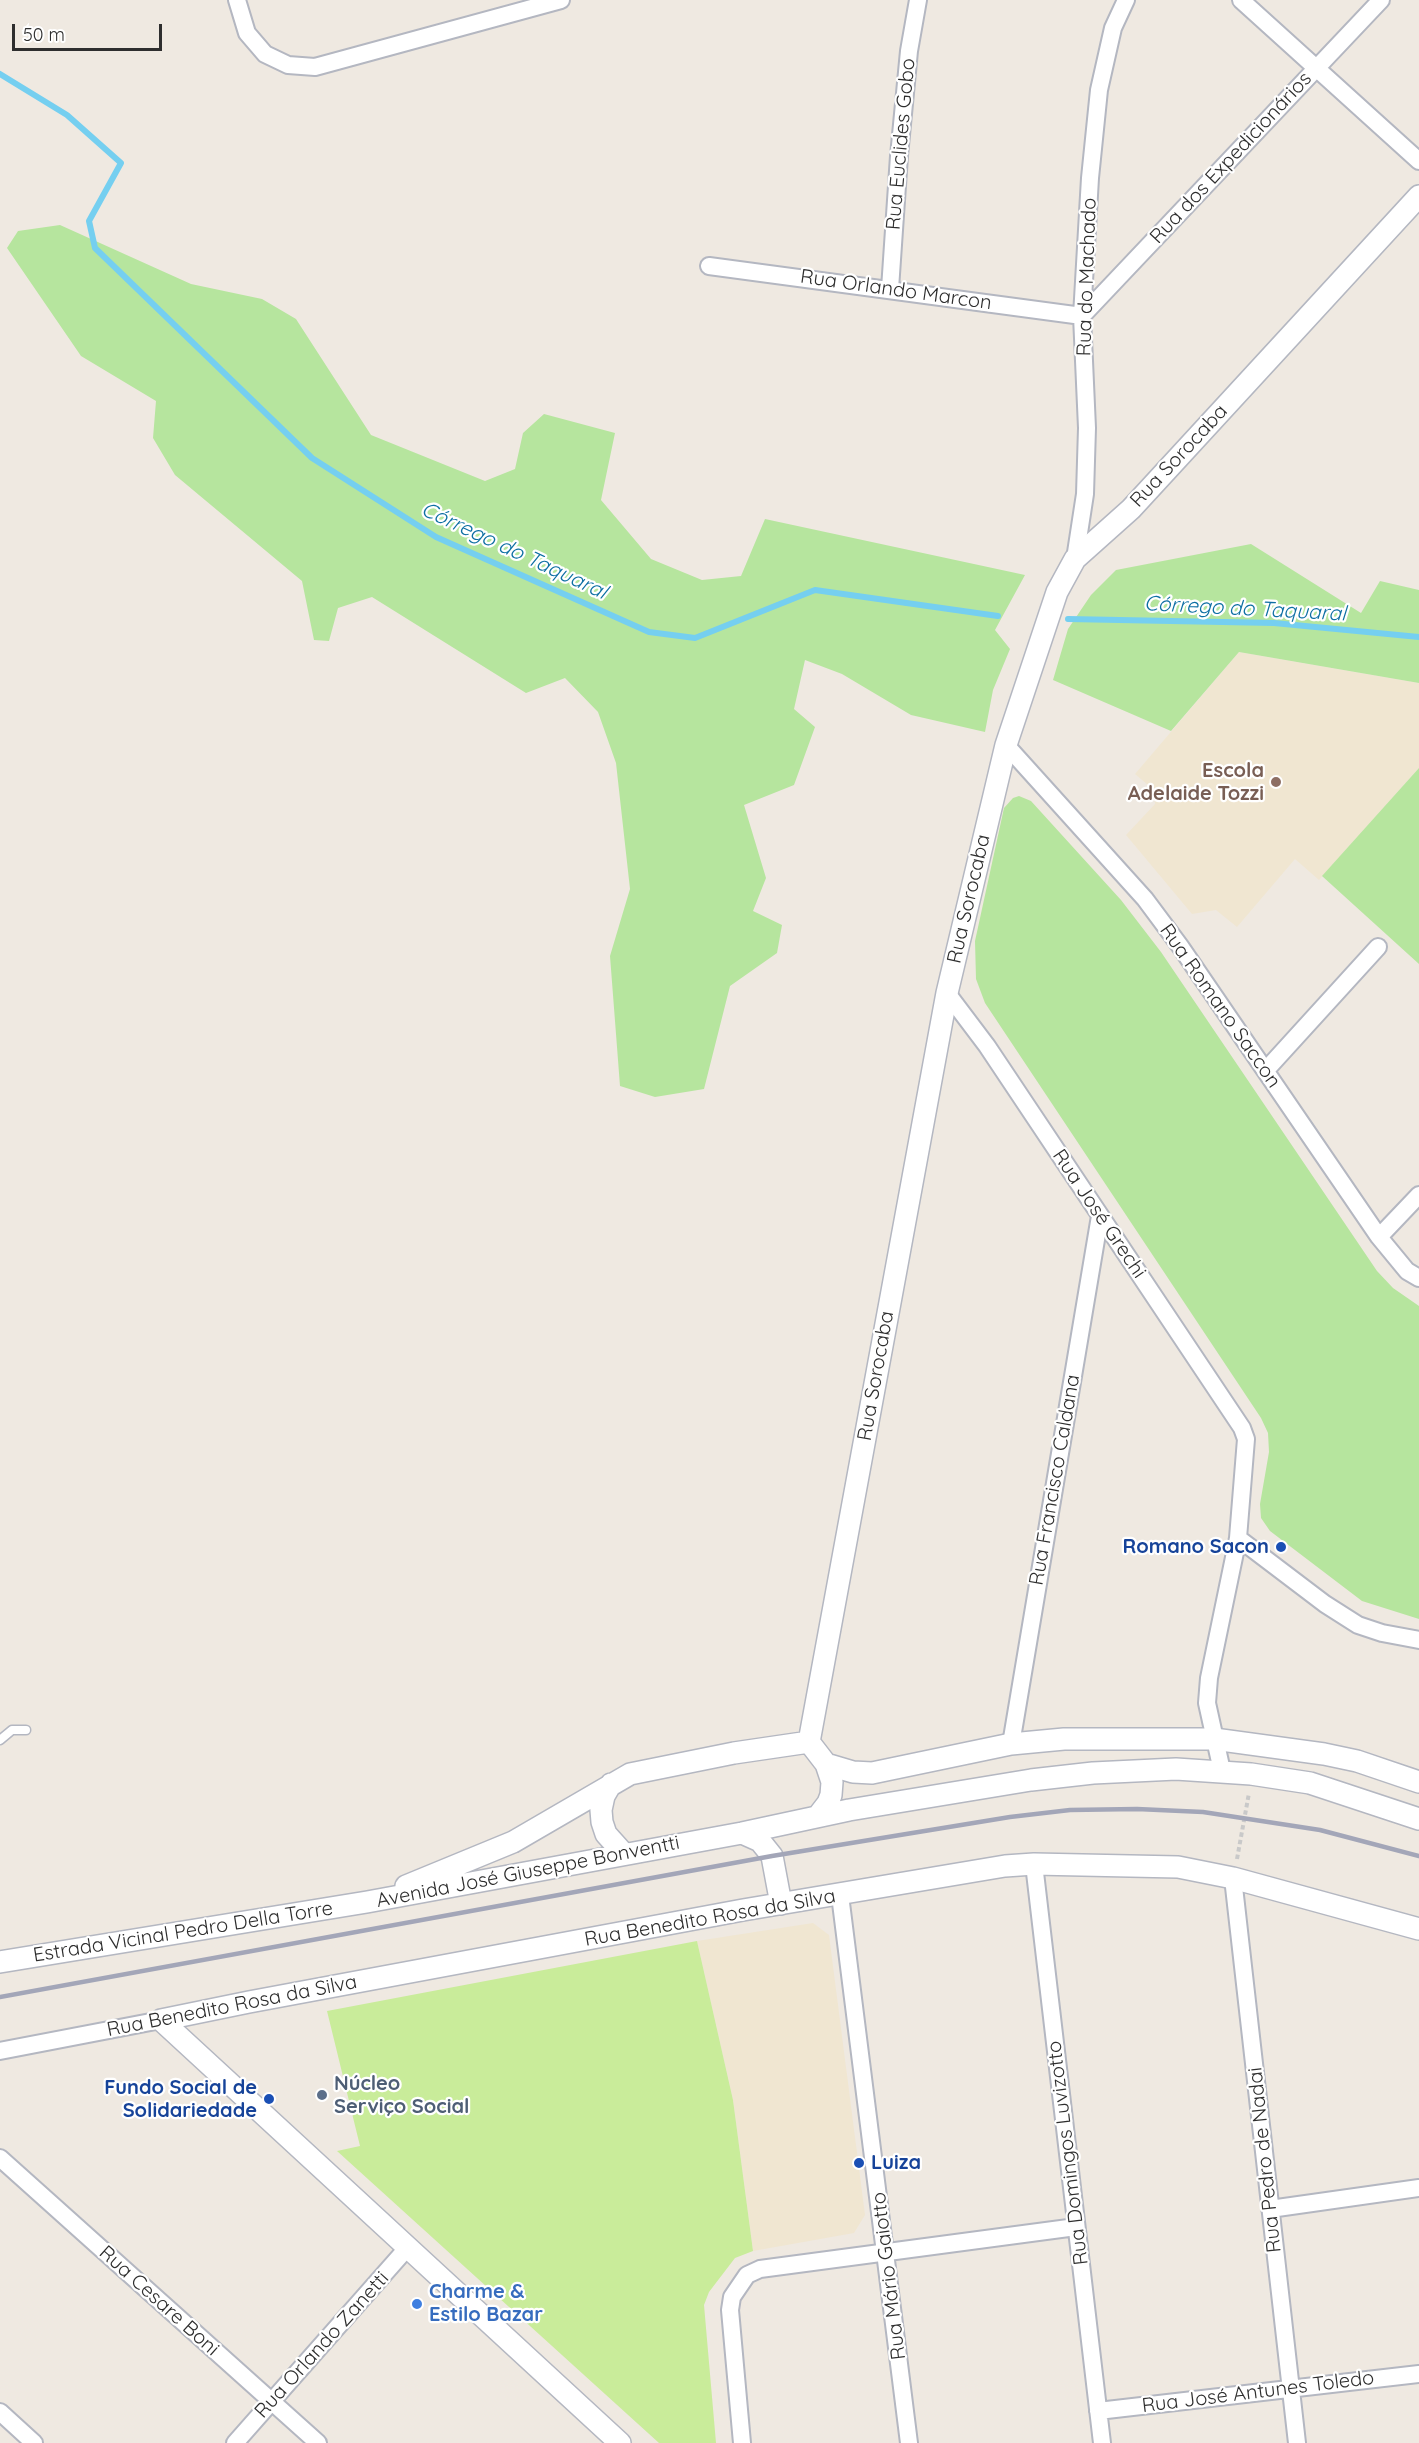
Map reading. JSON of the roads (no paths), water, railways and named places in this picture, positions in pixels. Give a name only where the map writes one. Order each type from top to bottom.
[{"type":"street","points":[[237,0],[247,33],[265,54],[288,65],[315,67],[561,0]]},
{"type":"street","name":"Rua Euclides Gobo","points":[[890,289],[908,62],[918,0]]},
{"type":"street","name":"Rua do Machado","points":[[1076,559],[1086,472],[1087,428],[1082,316],[1090,178],[1099,90],[1113,28],[1126,0]]},
{"type":"street","points":[[1241,0],[1419,161]]},
{"type":"street","name":"Rua dos Expedicionários","points":[[1082,316],[1381,0]]},
{"type":"street","name":"Rua Sorocaba","points":[[809,1742],[947,993],[1006,745],[1057,592],[1076,559],[1131,509],[1419,196]]},
{"type":"street","name":"Rua Orlando Marcon","points":[[709,266],[1082,316]]},
{"type":"street","name":"Rua Romano Saccon","points":[[1006,745],[1145,900],[1180,946],[1379,1237],[1407,1270],[1419,1278]]},
{"type":"street","points":[[1266,1071],[1378,947]]},
{"type":"street","name":"Rua José Grechi","points":[[947,993],[987,1046],[1242,1428],[1246,1439],[1238,1538]]},
{"type":"street","points":[[1379,1237],[1419,1195]]},
{"type":"street","name":"Rua Francisco Caldana","points":[[1011,1744],[1100,1215]]},
{"type":"street","points":[[1222,1771],[1207,1703],[1209,1678],[1238,1538],[1325,1604],[1358,1624],[1382,1633],[1419,1640]]},
{"type":"street","points":[[826,1764],[853,1772],[872,1773],[1011,1744],[1092,1738],[1214,1739],[1324,1754],[1357,1761],[1419,1782]]},
{"type":"street","points":[[809,1742],[826,1764],[831,1782],[831,1795],[828,1803],[818,1816]]},
{"type":"street","name":"Avenida José Giuseppe Bonventti","points":[[367,1902],[513,1842],[630,1774],[809,1742]]},
{"type":"street","name":"Avenida José Giuseppe Bonventti","points":[[367,1902],[794,1823],[818,1816],[1031,1780],[1093,1773],[1176,1769],[1251,1774],[1311,1783],[1419,1819]]},
{"type":"street","points":[[611,1784],[604,1796],[601,1810],[603,1822],[606,1834],[624,1854]]},
{"type":"street","points":[[772,1856],[794,1823]]},
{"type":"street","points":[[741,1833],[760,1841],[772,1856],[781,1904]]},
{"type":"street","name":"Rua Benedito Rosa da Silva","points":[[0,2051],[249,2001],[781,1904],[1005,1866],[1034,1864],[1178,1867],[1233,1878],[1419,1929]]},
{"type":"street","name":"Rua Domingos Luvizotto","points":[[1034,1864],[1102,2443]]},
{"type":"street","name":"Rua Pedro de Nadai","points":[[1233,1878],[1296,2443]]},
{"type":"street","name":"Rua Mário Gaiotto","points":[[840,1895],[887,2251],[909,2443]]},
{"type":"street","name":"Estrada Vicinal Pedro Della Torre","points":[[0,1962],[367,1902]]},
{"type":"street","points":[[161,2020],[620,2443]]},
{"type":"street","name":"Rua Cesare Boni","points":[[0,2158],[318,2443]]},
{"type":"street","points":[[1270,2209],[1419,2188]]},
{"type":"street","points":[[742,2443],[730,2310],[732,2297],[747,2275],[760,2269],[1076,2227]]},
{"type":"street","name":"Rua Orlando Zanetti","points":[[235,2443],[408,2247]]},
{"type":"street","name":"Rua José Antunes Toledo","points":[[1098,2411],[1419,2374]]},
{"type":"street","points":[[0,2412],[34,2443]]},
{"type":"lane","points":[[0,1740],[12,1730],[26,1730]]},
{"type":"waterway","name":"Córrego do Taquaral","points":[[0,74],[67,115],[121,163],[89,221],[95,248],[312,458],[436,537],[649,632],[695,638],[815,590],[998,616]]},
{"type":"waterway","name":"Córrego do Taquaral","points":[[1068,619],[1274,623],[1419,637]]},
{"type":"railway","points":[[0,1997],[772,1856],[1010,1817],[1070,1810],[1137,1809],[1203,1812],[1320,1830],[1419,1856]]},
{"type":"place","name":"Escola Adelaide Tozzi","points":[[1276,782]]},
{"type":"place","name":"Romano Sacon","points":[[1281,1547]]},
{"type":"place","name":"Núcleo Serviço Social","points":[[322,2095]]},
{"type":"place","name":"Fundo Social de Solidariedade","points":[[269,2099]]},
{"type":"place","name":"Luiza","points":[[859,2163]]},
{"type":"place","name":"Charme & Estilo Bazar","points":[[417,2304]]}]
